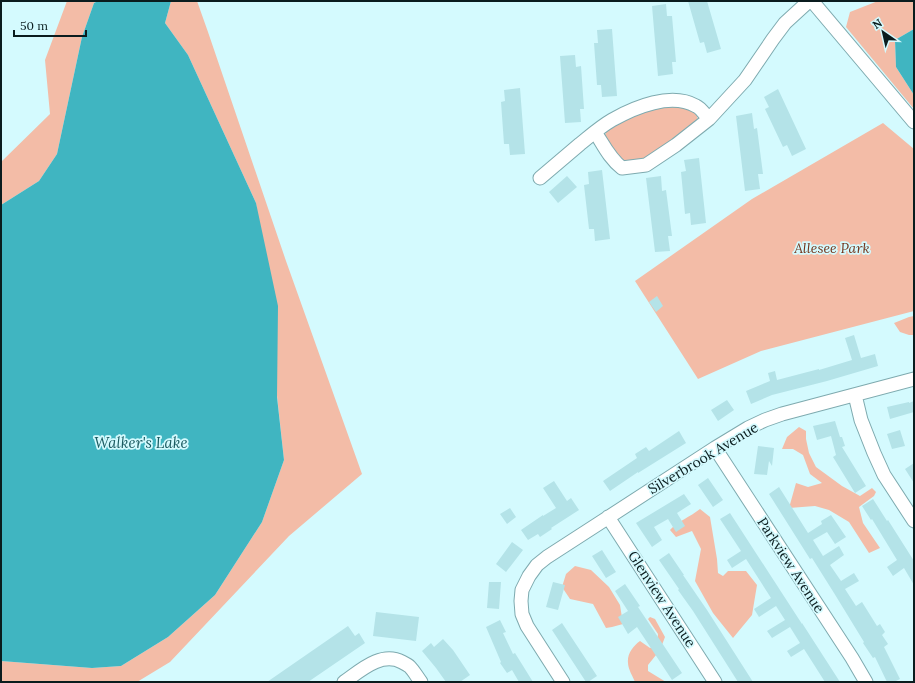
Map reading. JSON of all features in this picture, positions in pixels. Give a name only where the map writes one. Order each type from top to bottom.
[{"type":"street","points":[[595,132],[611,157],[622,168],[646,165],[676,145],[709,119],[745,80],[785,23],[809,1]]},
{"type":"street","points":[[812,1],[914,122]]},
{"type":"street","points":[[540,178],[611,120],[639,108],[669,100],[687,102],[698,106],[709,119]]},
{"type":"street","name":"Silverbrook Avenue","points":[[563,682],[527,626],[522,614],[522,590],[529,576],[537,565],[608,517],[748,428],[782,414],[914,378]]},
{"type":"street","points":[[855,395],[861,420],[884,475],[914,521]]},
{"type":"street","name":"Parkview Avenue","points":[[715,448],[850,654],[866,682]]},
{"type":"street","name":"Glenview Avenue","points":[[608,517],[715,682]]},
{"type":"street","points":[[344,682],[366,666],[387,658],[397,659],[409,666],[421,682]]},
{"type":"green space","points":[[67,1],[98,1],[94,3],[82,37],[57,154],[39,181],[1,205],[1,162],[50,114],[45,60]]},
{"type":"green space","points":[[171,1],[197,1],[286,261],[362,474],[289,536],[170,662],[137,682],[1,682],[1,661],[92,668],[121,666],[168,637],[215,595],[262,522],[284,460],[256,203],[188,55],[165,23]]},
{"type":"green space","points":[[878,1],[914,1],[914,29],[895,40],[896,67],[914,95],[914,109],[846,27],[850,12]]},
{"type":"green space","points":[[676,105],[693,110],[698,120],[655,155],[635,162],[625,162],[617,158],[605,135],[607,130],[642,111]]},
{"type":"green space","name":"Allesee Park","points":[[883,123],[914,149],[914,311],[761,351],[698,379],[635,281],[752,199]]},
{"type":"green space","points":[[914,316],[914,335],[900,332],[894,323]]},
{"type":"green space","points":[[799,427],[806,431],[809,453],[816,467],[842,486],[860,496],[872,488],[876,492],[874,496],[859,507],[863,523],[880,548],[869,553],[849,522],[829,510],[815,506],[789,508],[796,483],[808,487],[822,483],[810,474],[803,455],[793,449],[782,449],[787,437]]},
{"type":"green space","points":[[700,509],[710,517],[718,573],[723,576],[728,571],[746,571],[757,585],[752,615],[733,638],[713,613],[695,581],[701,549],[692,531],[676,537],[670,530]]},
{"type":"green space","points":[[575,566],[591,570],[609,587],[620,605],[623,624],[606,628],[593,604],[570,599],[562,587],[566,574]]},
{"type":"green space","points":[[650,617],[655,619],[665,637],[660,650],[648,665],[648,671],[666,682],[635,682],[628,665],[630,653],[637,643],[640,641],[650,648],[657,645],[658,634],[648,619]]},
{"type":"water","name":"Walker's Lake","points":[[98,1],[171,1],[165,23],[188,55],[256,203],[278,306],[277,397],[284,460],[262,522],[215,595],[168,637],[121,666],[92,668],[1,661],[1,205],[39,181],[57,154],[82,37],[94,3]]},
{"type":"water","points":[[914,29],[914,95],[896,67],[895,40]]},
{"type":"building","points":[[688,1],[707,1],[721,49],[707,53],[704,42],[700,43]]},
{"type":"building","points":[[666,4],[667,16],[672,16],[676,62],[672,62],[673,74],[658,76],[652,6]]},
{"type":"building","points":[[612,29],[617,96],[602,97],[601,85],[597,85],[594,43],[598,43],[597,30]]},
{"type":"building","points":[[575,55],[576,67],[581,66],[584,109],[580,109],[581,122],[565,123],[560,56]]},
{"type":"building","points":[[520,88],[525,154],[510,155],[509,144],[504,144],[501,102],[505,101],[504,90]]},
{"type":"building","points":[[778,89],[806,149],[792,156],[787,145],[783,147],[765,109],[769,107],[764,97]]},
{"type":"building","points":[[752,113],[754,129],[757,128],[763,174],[758,174],[760,189],[745,191],[736,116]]},
{"type":"building","points":[[699,158],[706,223],[691,225],[690,213],[685,214],[681,172],[686,171],[684,160]]},
{"type":"building","points":[[602,170],[610,239],[595,241],[594,229],[589,229],[584,185],[589,184],[588,172]]},
{"type":"building","points":[[567,176],[577,187],[558,203],[549,192]]},
{"type":"building","points":[[661,176],[662,191],[666,190],[672,236],[668,236],[670,251],[655,252],[646,178]]},
{"type":"building","points":[[657,296],[663,306],[656,312],[649,302]]},
{"type":"building","points":[[854,335],[861,358],[875,354],[878,366],[772,395],[751,404],[746,391],[770,381],[768,373],[775,371],[777,380],[852,360],[845,338]]},
{"type":"building","points":[[727,400],[734,410],[718,421],[711,410]]},
{"type":"building","points":[[914,401],[914,412],[890,419],[887,407]]},
{"type":"building","points":[[835,421],[840,437],[842,437],[845,446],[842,447],[866,486],[855,493],[833,457],[836,455],[831,436],[817,440],[813,426]]},
{"type":"building","points":[[900,430],[905,446],[892,449],[887,434]]},
{"type":"building","points":[[679,431],[686,443],[610,491],[603,481],[637,458],[635,454],[646,447],[649,451]]},
{"type":"building","points":[[758,446],[774,448],[772,466],[769,461],[767,475],[754,474]]},
{"type":"building","points":[[914,463],[914,483],[905,469]]},
{"type":"building","points":[[708,478],[723,500],[713,507],[698,485]]},
{"type":"building","points":[[554,481],[567,501],[571,498],[579,510],[540,537],[538,534],[528,540],[521,530],[556,508],[543,488]]},
{"type":"building","points":[[779,487],[808,533],[822,524],[821,521],[831,515],[846,537],[835,544],[827,532],[813,540],[823,556],[839,546],[844,555],[830,565],[841,581],[854,573],[859,581],[845,589],[856,606],[862,602],[877,626],[880,624],[885,632],[882,635],[888,644],[884,647],[900,679],[894,682],[887,682],[875,657],[873,658],[863,643],[864,642],[812,558],[810,559],[769,494]]},
{"type":"building","points":[[684,494],[691,504],[677,513],[685,526],[676,532],[668,519],[654,527],[662,540],[652,547],[636,523]]},
{"type":"building","points":[[873,499],[914,561],[914,585],[904,568],[893,576],[887,567],[897,560],[872,519],[871,520],[862,506]]},
{"type":"building","points":[[510,508],[516,517],[507,524],[500,514]]},
{"type":"building","points":[[730,513],[840,682],[825,682],[804,649],[791,657],[787,651],[800,643],[790,627],[772,638],[767,631],[785,620],[776,606],[759,617],[754,609],[771,598],[746,559],[732,568],[727,560],[741,551],[720,519]]},
{"type":"building","points":[[512,542],[523,550],[506,572],[496,564]]},
{"type":"building","points":[[602,550],[616,572],[606,578],[592,556]]},
{"type":"building","points":[[669,553],[753,682],[738,682],[678,590],[679,589],[659,560]]},
{"type":"building","points":[[489,582],[501,582],[499,609],[487,608]]},
{"type":"building","points":[[553,582],[565,585],[558,610],[546,607]]},
{"type":"building","points":[[625,584],[640,606],[638,607],[682,673],[672,680],[637,627],[628,634],[618,617],[628,611],[615,591]]},
{"type":"building","points":[[376,612],[419,617],[416,641],[373,636]]},
{"type":"building","points":[[500,620],[506,632],[503,633],[513,654],[515,653],[533,682],[519,682],[512,670],[507,673],[500,663],[501,662],[486,627]]},
{"type":"building","points":[[562,623],[597,676],[588,682],[586,682],[552,630]]},
{"type":"building","points":[[348,626],[355,636],[359,633],[365,643],[308,682],[267,682]]},
{"type":"building","points":[[443,639],[453,650],[470,675],[460,682],[446,682],[422,651],[431,643],[434,647]]}]
